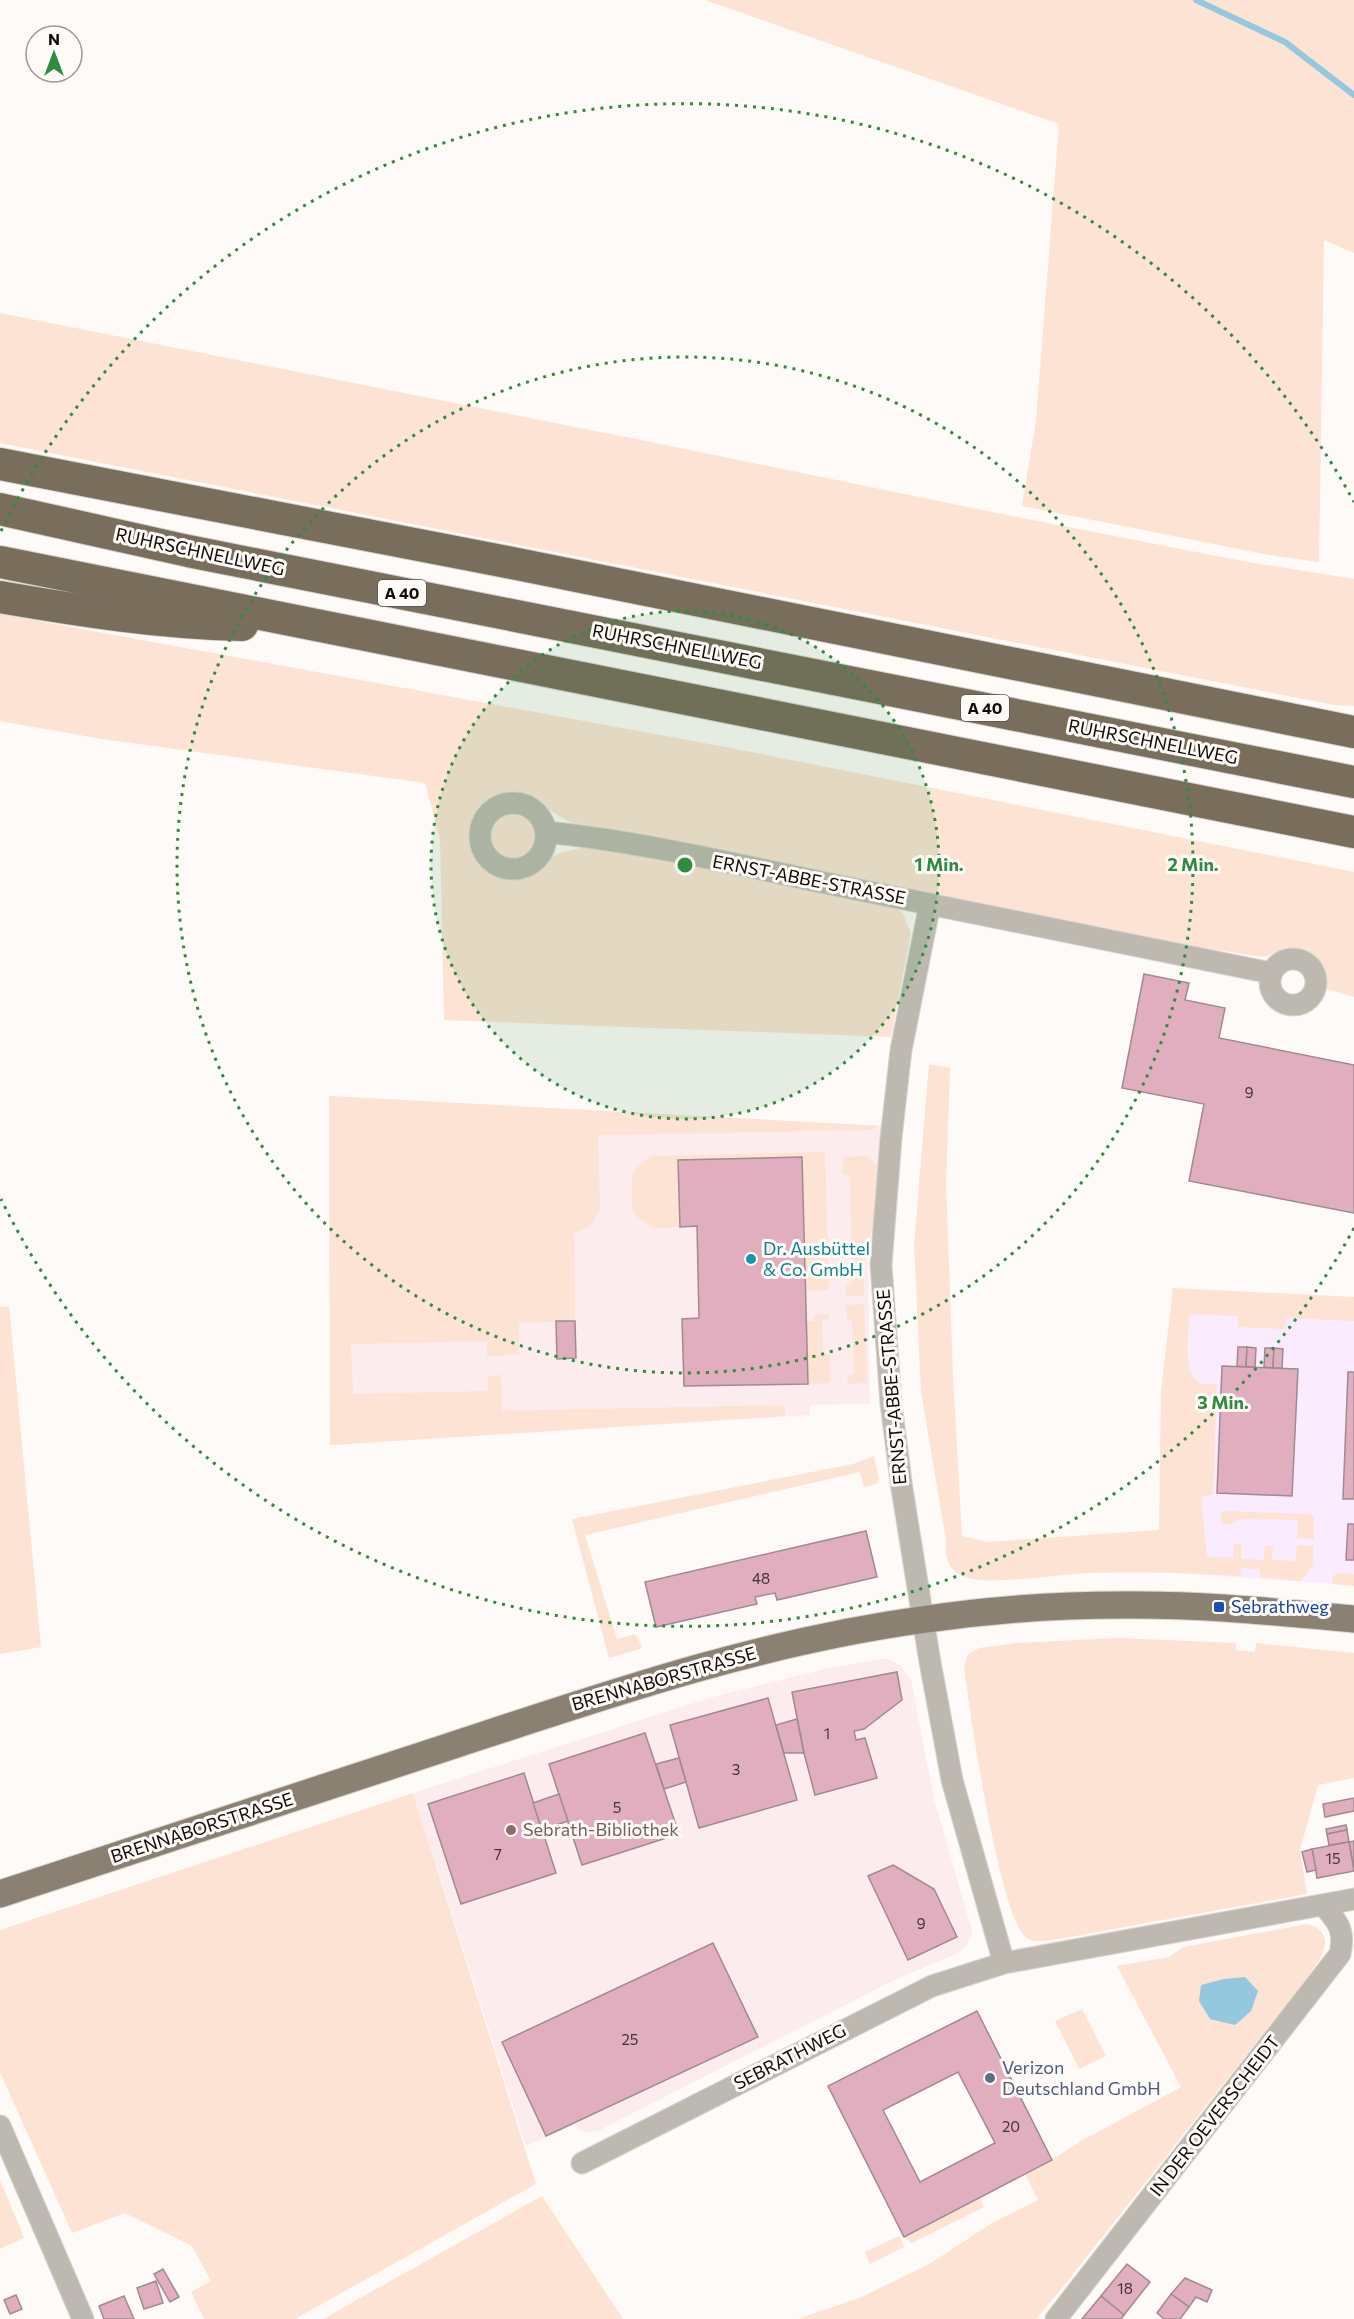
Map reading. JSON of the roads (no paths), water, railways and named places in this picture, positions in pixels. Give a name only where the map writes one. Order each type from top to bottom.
[{"type":"highway","points":[[0,464],[507,561],[1354,732]]},
{"type":"highway","name":"RUHRSCHNELLWEG","points":[[0,509],[200,553],[1354,782]]},
{"type":"highway","points":[[0,562],[1354,832]]},
{"type":"highway","points":[[0,597],[86,612],[162,621],[342,630]]},
{"type":"main road","name":"BRENNABORSTRASSE","points":[[0,1894],[657,1678],[783,1645],[858,1629],[922,1619],[1021,1609],[1123,1605],[1219,1607],[1354,1619]]},
{"type":"street","name":"ERNST-ABBE-STRASSE","points":[[546,832],[590,836],[1049,926],[1271,973]]},
{"type":"street","name":"ERNST-ABBE-STRASSE","points":[[922,1619],[891,1404],[881,1265],[891,1138],[901,1050],[930,904]]},
{"type":"street","points":[[922,1619],[952,1780],[1004,1963]]},
{"type":"street","name":"SEBRATHWEG","points":[[582,2163],[932,1986],[1004,1963],[1354,1899]]},
{"type":"street","name":"IN DER OEVERSCHEIDT","points":[[1056,2319],[1340,1954],[1343,1941],[1338,1922],[1324,1906]]},
{"type":"street","points":[[0,2126],[83,2319]]},
{"type":"water","points":[[1245,1977],[1258,1991],[1251,2011],[1235,2025],[1210,2019],[1199,2001],[1201,1985]]},
{"type":"waterway","points":[[1196,0],[1285,42],[1354,95]]},
{"type":"place","name":"Dr. Ausbüttel & Co. GmbH","points":[[751,1259]]},
{"type":"place","name":"Sebrathweg","points":[[1219,1607]]},
{"type":"place","name":"Sebrath-Bibliothek","points":[[511,1830]]},
{"type":"place","name":"Verizon Deutschland GmbH","points":[[990,2078]]}]
